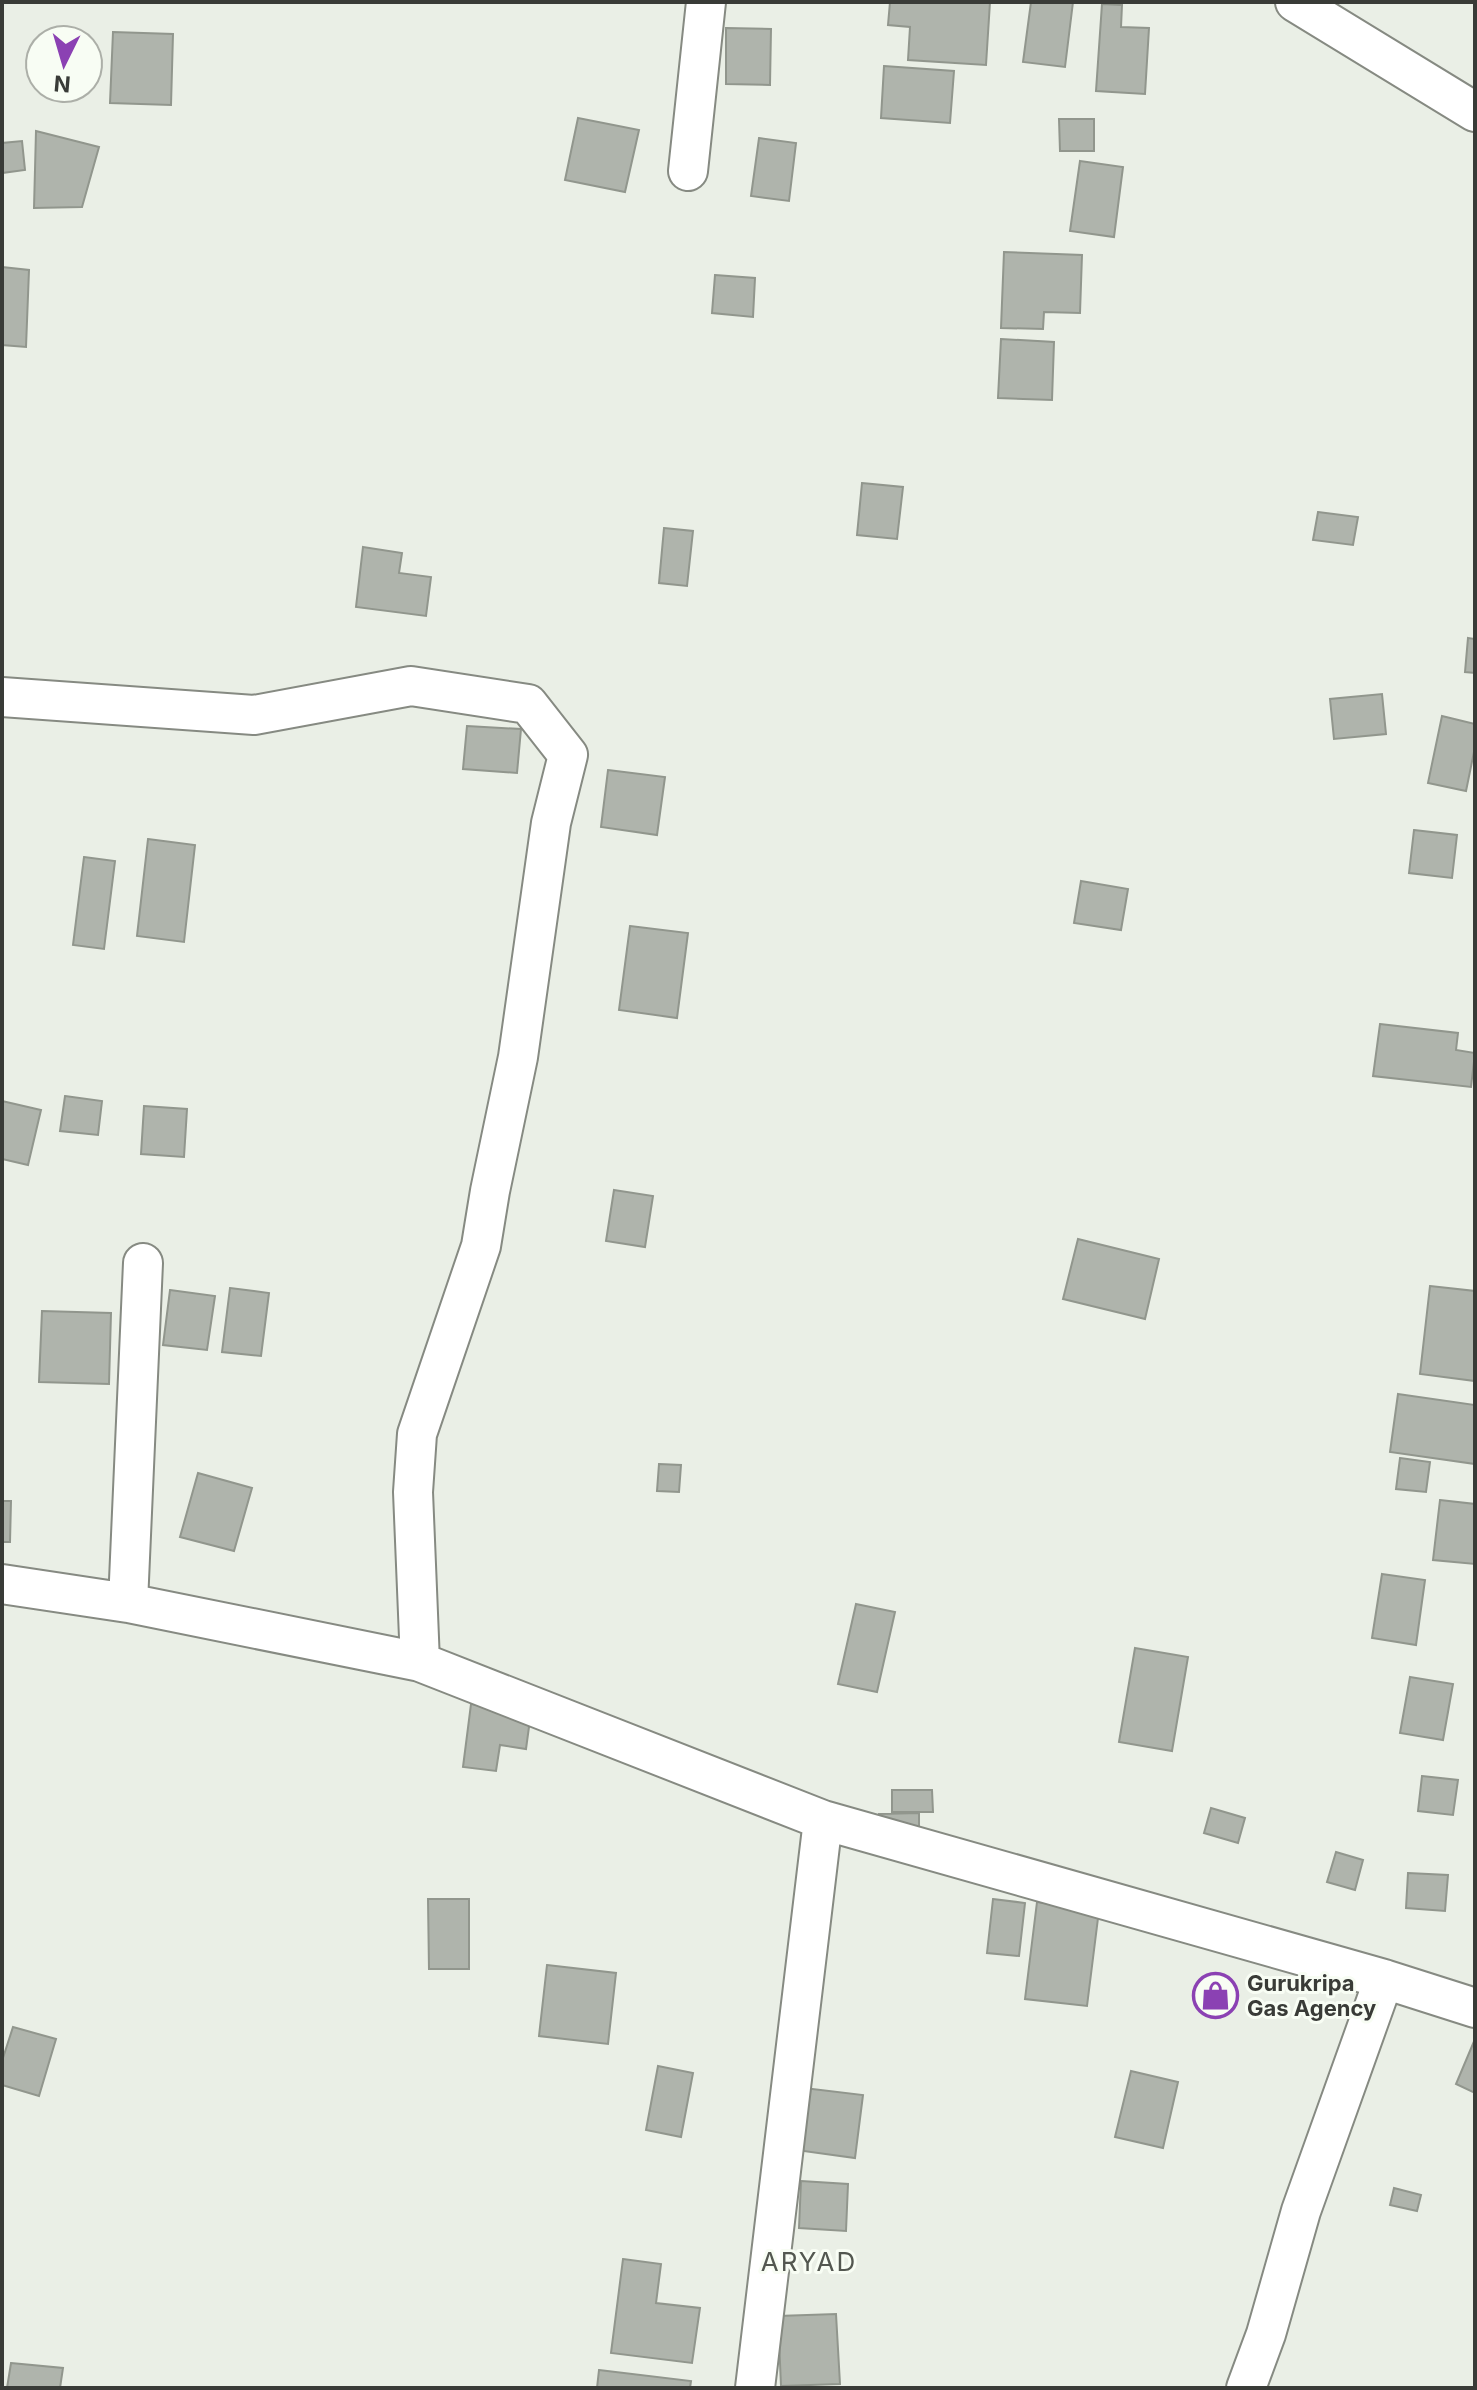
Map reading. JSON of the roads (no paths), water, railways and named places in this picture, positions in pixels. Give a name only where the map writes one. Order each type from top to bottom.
[{"type":"street","points":[[688,171],[706,2]]},
{"type":"street","points":[[1295,2],[1475,112]]},
{"type":"street","points":[[2,697],[254,715],[411,686],[528,704],[568,755],[551,823],[518,1057],[481,1246],[417,1434],[413,1492],[420,1662]]},
{"type":"street","points":[[128,1603],[143,1263]]},
{"type":"street","points":[[2,1584],[128,1603],[420,1662],[823,1820],[1384,1979],[1475,2008]]},
{"type":"street","points":[[755,2388],[823,1820]]},
{"type":"street","points":[[1246,2388],[1266,2334],[1301,2211],[1384,1979]]},
{"type":"place","name":"Gurukripa Gas Agency","points":[[1216,1996]]},
{"type":"district","name":"ARYAD","points":[[809,2261]]}]
